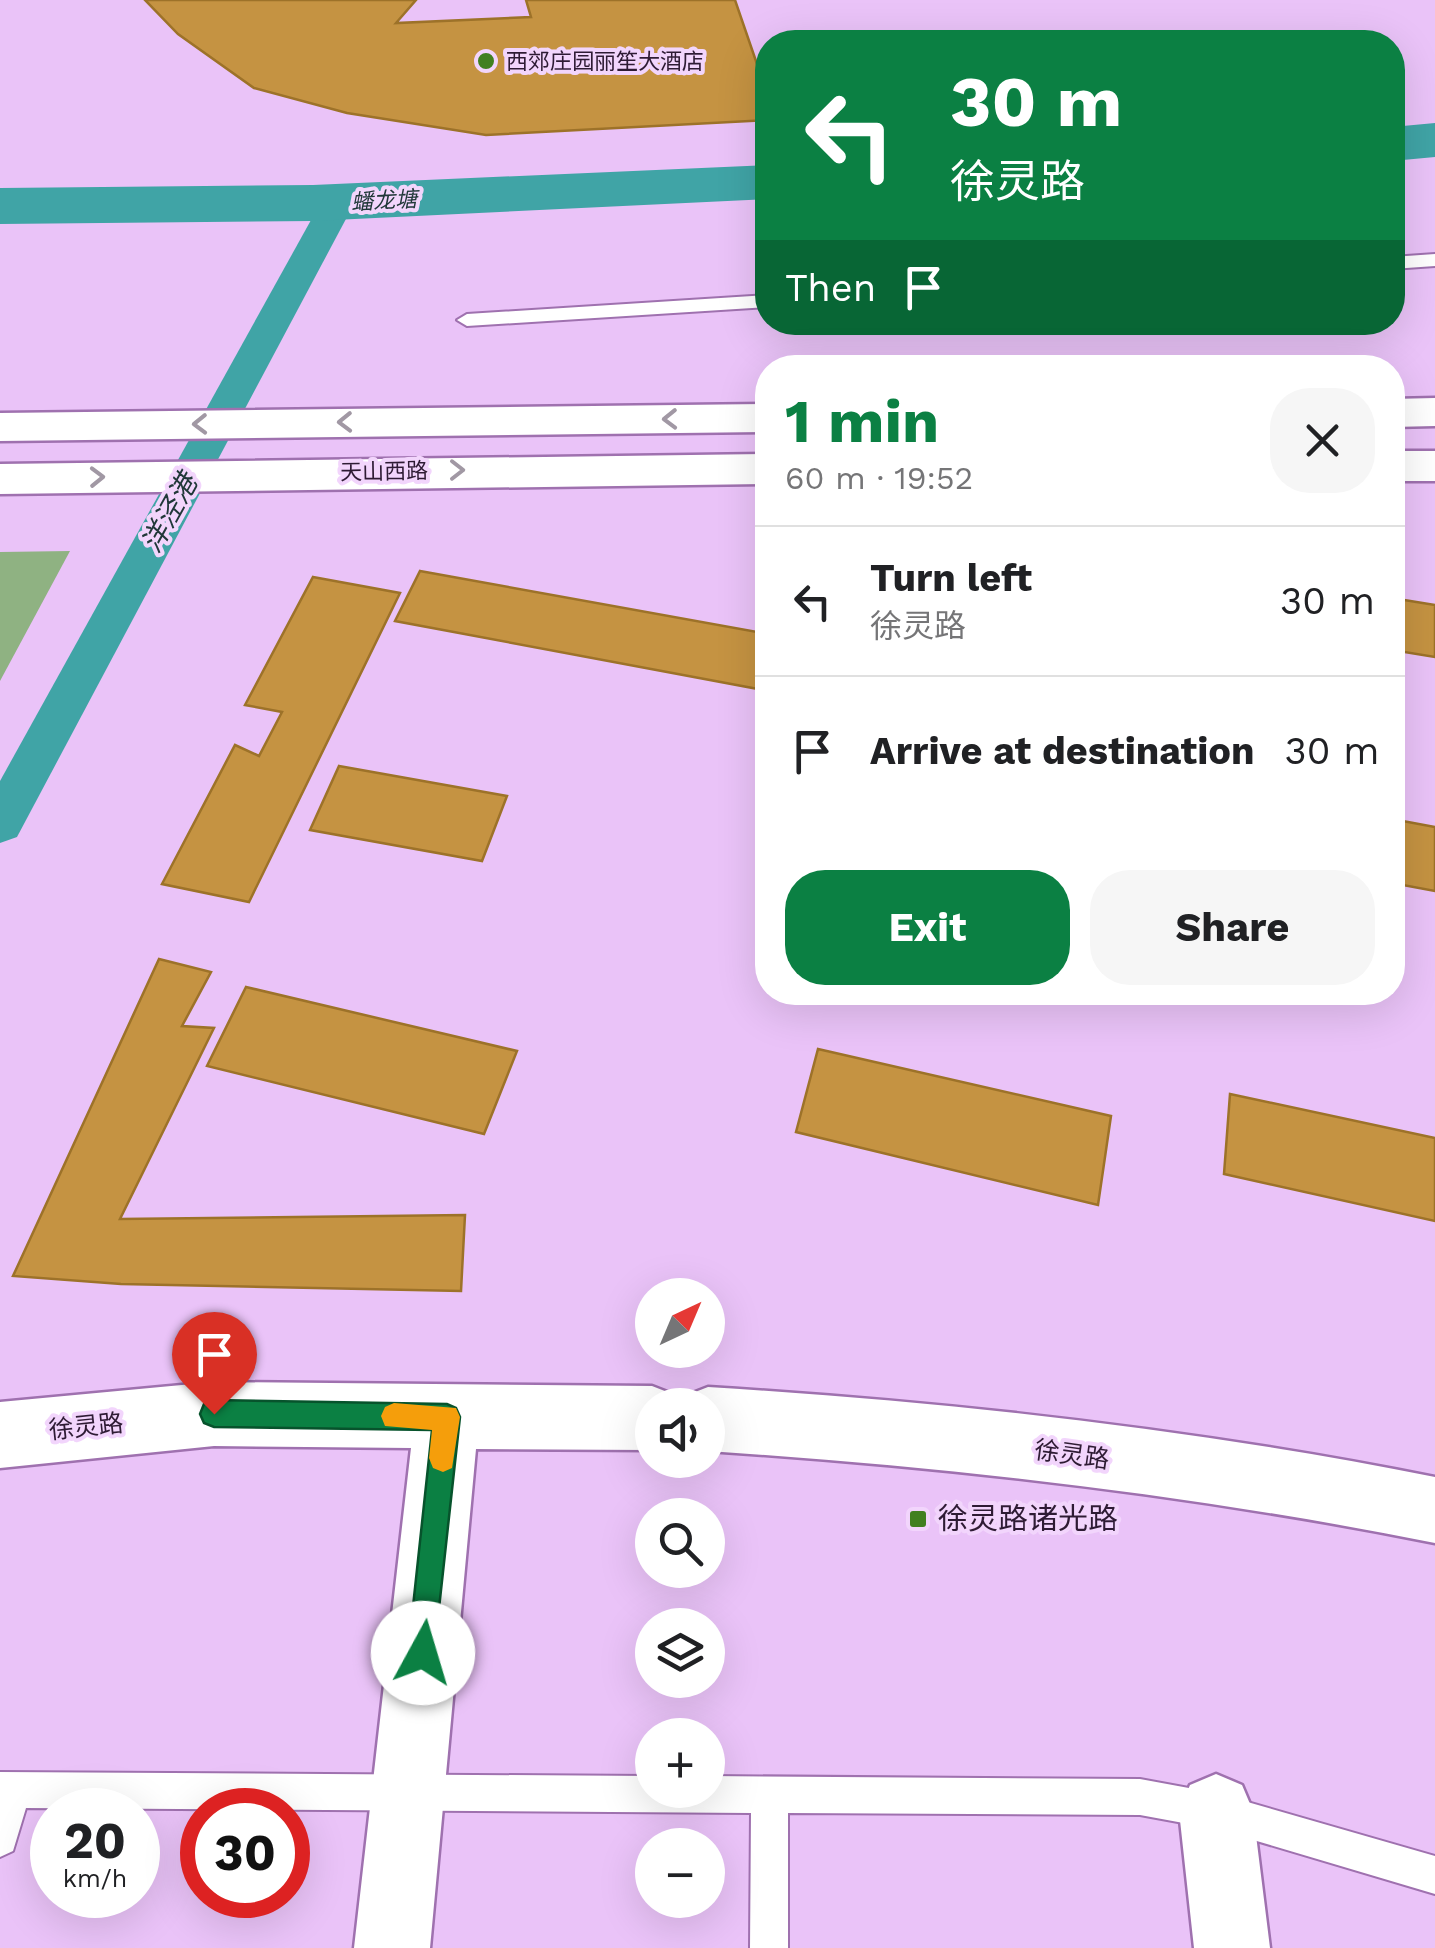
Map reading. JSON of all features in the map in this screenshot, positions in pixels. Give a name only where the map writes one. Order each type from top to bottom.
[{"type":"main road","points":[[1405,412],[1435,412]]},
{"type":"main road","name":"天山西路","points":[[0,427],[755,418]]},
{"type":"main road","points":[[1405,466],[1435,466]]},
{"type":"main road","name":"天山西路","points":[[0,478],[755,469]]},
{"type":"main road","name":"徐灵路","points":[[0,1435],[214,1414],[635,1418]]},
{"type":"main road","points":[[392,1948],[447,1417]]},
{"type":"main road","name":"徐灵路","points":[[725,1419],[908,1432],[1336,1490],[1435,1510]]},
{"type":"main road","points":[[1216,1811],[1232,1948]]},
{"type":"lane","points":[[1405,262],[1435,260]]},
{"type":"lane","points":[[467,320],[755,303]]},
{"type":"lane","points":[[0,1838],[6,1790],[1140,1798],[1216,1811],[1435,1876]]},
{"type":"lane","points":[[769,1948],[770,1795]]},
{"type":"green space","points":[[70,551],[0,681],[0,552]]},
{"type":"building","name":"西郊庄园丽笙大酒店","points":[[145,0],[416,0],[396,23],[531,17],[526,0],[735,0],[755,58],[755,121],[486,135],[347,113],[254,88],[178,34]]},
{"type":"building","points":[[420,571],[755,632],[755,688],[395,621]]},
{"type":"building","points":[[313,577],[400,593],[249,902],[162,884],[235,745],[259,756],[282,712],[245,705]]},
{"type":"building","points":[[1405,600],[1435,605],[1435,657],[1405,652]]},
{"type":"building","points":[[339,766],[507,796],[482,861],[310,830]]},
{"type":"building","points":[[1405,821],[1435,827],[1435,891],[1405,885]]},
{"type":"building","points":[[159,959],[211,972],[182,1026],[214,1028],[120,1219],[465,1215],[461,1291],[121,1284],[13,1276]]},
{"type":"building","points":[[246,987],[517,1051],[484,1134],[207,1066]]},
{"type":"building","points":[[818,1049],[1111,1116],[1098,1205],[796,1132]]},
{"type":"building","points":[[1230,1094],[1435,1138],[1435,1221],[1224,1174]]},
{"type":"waterway","name":"蟠龙塘","points":[[1405,143],[1435,140]]},
{"type":"waterway","name":"蟠龙塘","points":[[0,206],[313,203],[755,183]]},
{"type":"waterway","name":"洋泾港","points":[[0,824],[338,202]]},
{"type":"slow traffic","points":[[394,1416],[447,1417],[443,1458]]},
{"type":"place","name":"西郊庄园丽笙大酒店","points":[[486,61]]},
{"type":"place","name":"徐灵路诸光路","points":[[918,1519]]},
{"type":"route","points":[[214,1414],[447,1417],[423,1653]]}]
